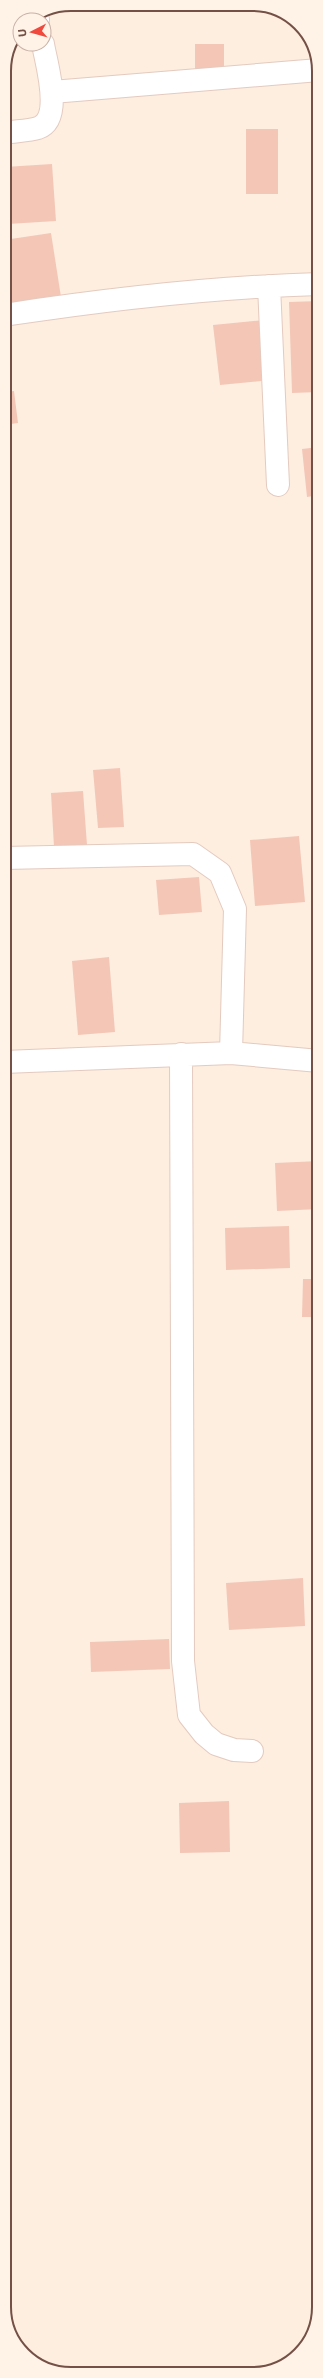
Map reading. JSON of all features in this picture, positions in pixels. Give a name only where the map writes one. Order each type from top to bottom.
[{"type":"street","points":[[11,132],[39,128],[48,120],[51,112],[52,92],[44,52]]},
{"type":"street","points":[[52,92],[312,71]]},
{"type":"street","points":[[11,314],[79,303],[269,286],[312,284]]},
{"type":"street","points":[[269,286],[278,486]]},
{"type":"street","points":[[11,858],[193,854],[220,873],[235,909],[231,1054]]},
{"type":"street","points":[[181,1054],[183,1654],[188,1707],[189,1715],[204,1734],[216,1744],[234,1750],[252,1751]]},
{"type":"street","points":[[11,1062],[181,1054],[231,1054],[312,1060]]},
{"type":"building","points":[[195,44],[224,44],[224,71],[195,71]]},
{"type":"building","points":[[246,129],[278,129],[278,194],[246,194]]},
{"type":"building","points":[[52,164],[56,221],[11,224],[11,167]]},
{"type":"building","points":[[51,233],[61,297],[11,305],[11,239]]},
{"type":"building","points":[[312,301],[312,392],[292,393],[289,302]]},
{"type":"building","points":[[265,320],[271,380],[220,385],[213,325]]},
{"type":"building","points":[[11,391],[14,391],[18,423],[11,424]]},
{"type":"building","points":[[312,448],[312,496],[307,497],[302,449]]},
{"type":"building","points":[[120,768],[124,827],[98,828],[93,770]]},
{"type":"building","points":[[83,791],[87,845],[54,847],[51,793]]},
{"type":"building","points":[[299,836],[305,902],[255,906],[250,840]]},
{"type":"building","points":[[199,877],[202,912],[159,915],[156,880]]},
{"type":"building","points":[[109,957],[115,1032],[78,1035],[72,961]]},
{"type":"building","points":[[312,1161],[312,1209],[277,1211],[275,1163]]},
{"type":"building","points":[[289,1226],[290,1268],[226,1270],[225,1228]]},
{"type":"building","points":[[303,1279],[312,1279],[312,1317],[302,1317]]},
{"type":"building","points":[[303,1578],[305,1626],[229,1630],[226,1583]]},
{"type":"building","points":[[169,1639],[170,1669],[91,1672],[90,1642]]},
{"type":"building","points":[[229,1801],[230,1852],[180,1853],[179,1803]]}]
